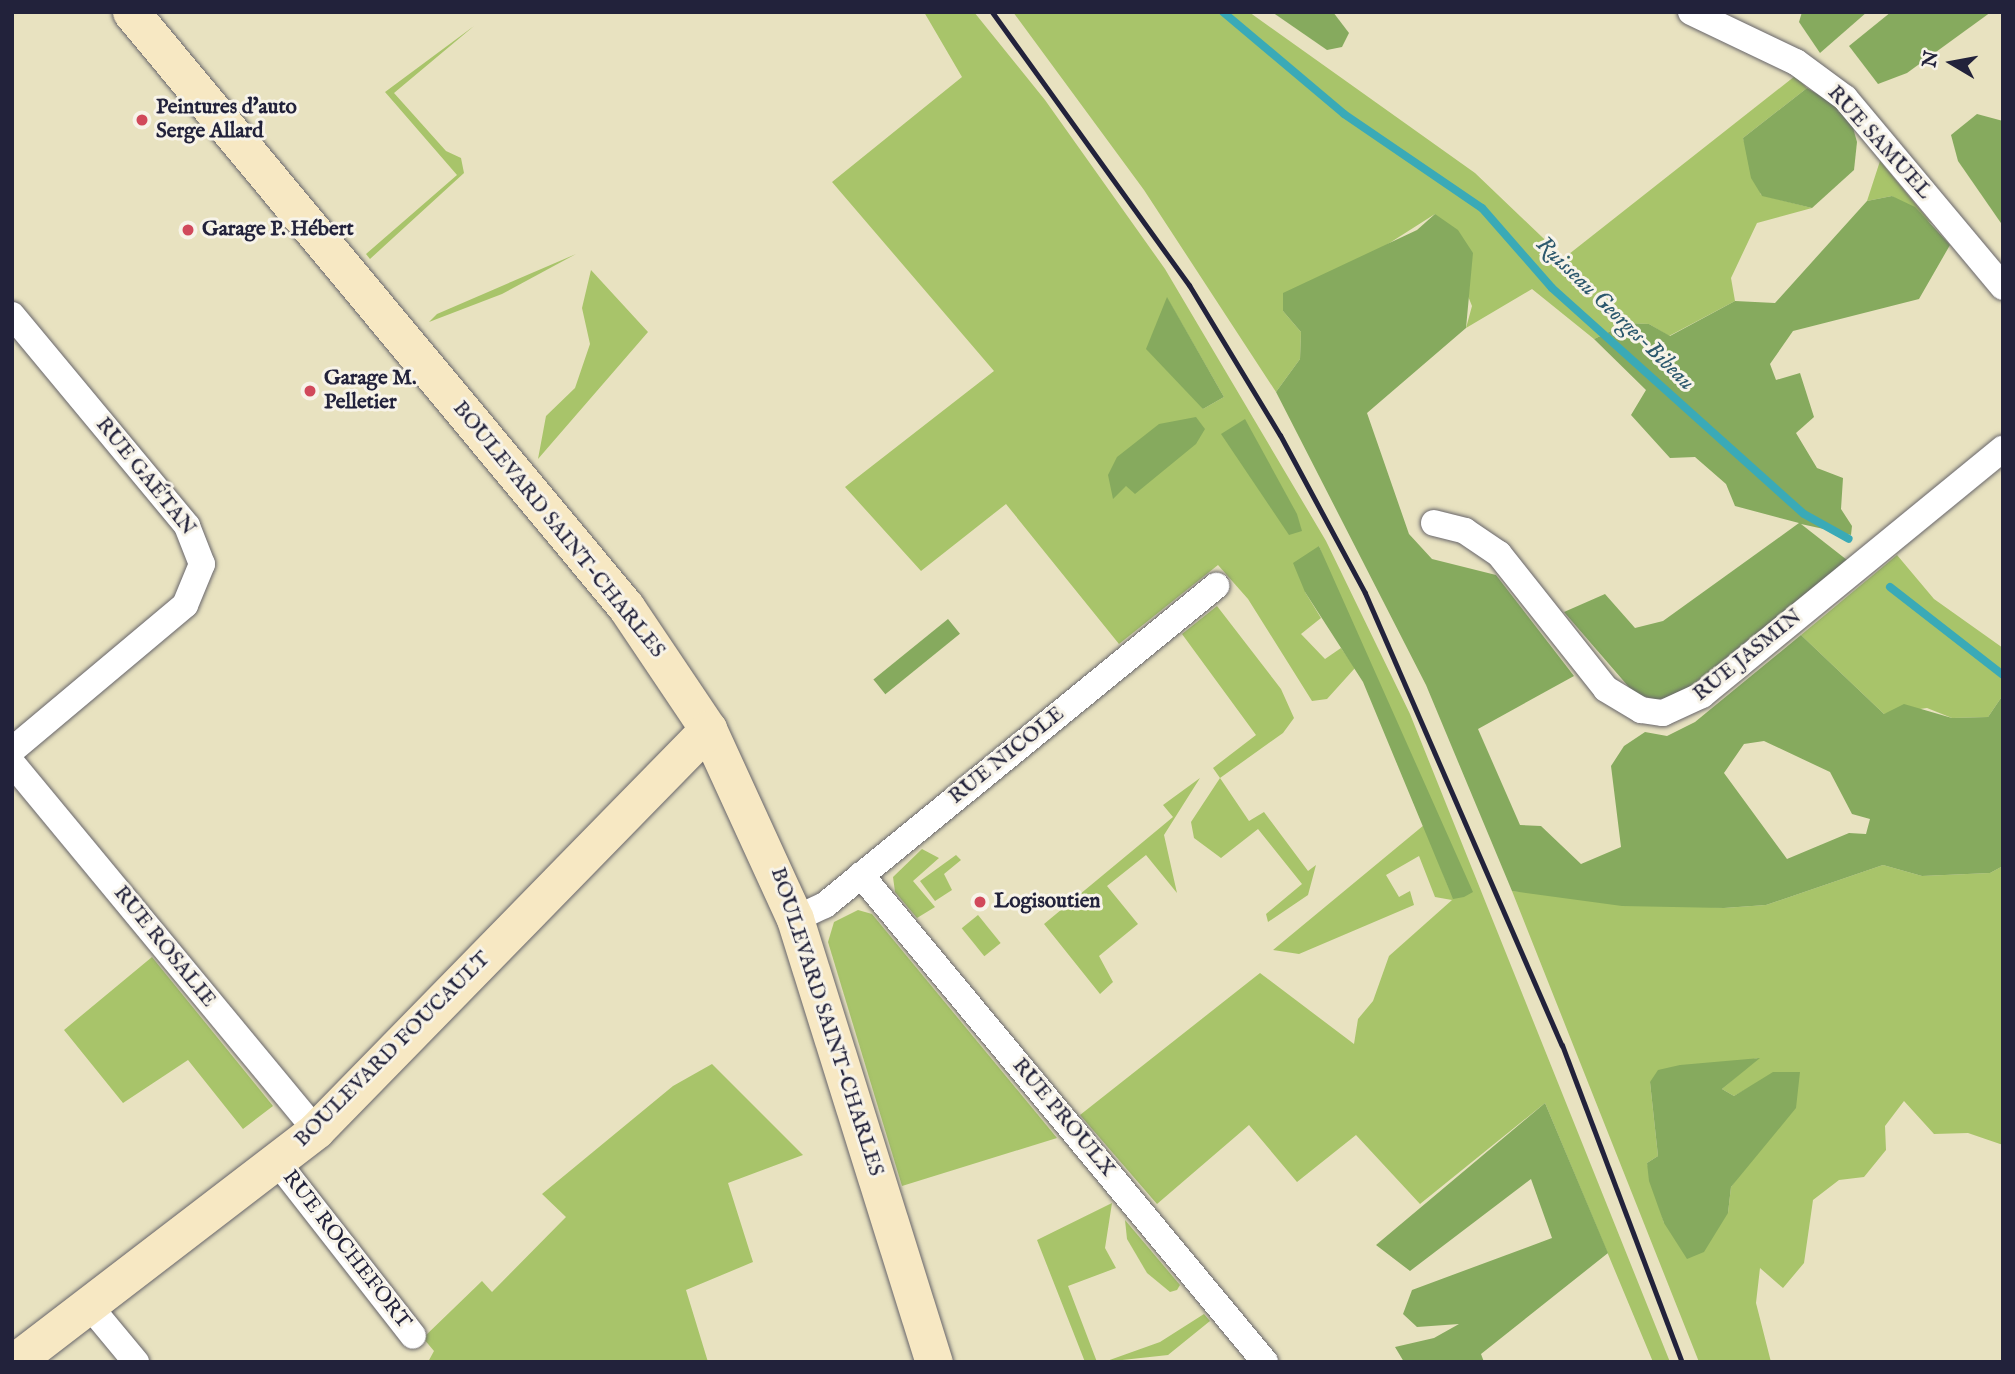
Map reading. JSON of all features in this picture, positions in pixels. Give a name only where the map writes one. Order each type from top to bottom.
[{"type":"street","name":"BOULEVARD SAINT-CHARLES","points":[[131,12],[612,589],[708,729],[795,919],[934,1362]]},
{"type":"street","name":"RUE SAMUEL","points":[[1691,12],[1796,62],[1845,98],[2003,287]]},
{"type":"street","name":"RUE GAÉTAN","points":[[12,315],[187,526],[202,564],[186,605],[12,750]]},
{"type":"street","name":"RUE JASMIN","points":[[1434,523],[1465,531],[1499,554],[1606,689],[1642,710],[1663,713],[1702,695],[2003,449]]},
{"type":"street","name":"RUE NICOLE","points":[[795,919],[825,905],[1216,586]]},
{"type":"street","name":"BOULEVARD FOUCAULT","points":[[14,1362],[87,1303],[278,1163],[316,1130],[708,729]]},
{"type":"street","name":"RUE ROSALIE","points":[[12,763],[316,1130]]},
{"type":"street","name":"RUE PROULX","points":[[861,875],[1265,1362]]},
{"type":"street","name":"RUE ROCHEFORT","points":[[278,1163],[413,1336]]},
{"type":"street","points":[[87,1303],[136,1362]]},
{"type":"green space","points":[[924,12],[974,12],[1045,100],[1165,269],[1326,541],[1410,714],[1670,1362],[1653,1362],[1545,1103],[1420,1204],[1356,1135],[1297,1182],[1249,1125],[1157,1204],[1080,1115],[1260,973],[1354,1044],[1358,1019],[1373,1001],[1389,956],[1452,900],[1435,897],[1419,856],[1386,875],[1399,897],[1410,891],[1414,905],[1299,954],[1273,950],[1424,825],[1453,899],[1319,546],[1305,592],[1321,618],[1301,634],[1325,659],[1341,648],[1355,668],[1327,699],[1312,701],[1248,599],[1218,565],[1119,644],[1006,504],[921,571],[845,487],[994,371],[832,182],[962,77]],"holes":[[[1167,298],[1224,397],[1203,409]]]},
{"type":"green space","points":[[1013,12],[1249,12],[1475,173],[1564,258],[1795,76],[1807,88],[1743,138],[1761,195],[1812,208],[1757,223],[1731,278],[1735,301],[1669,336],[1649,324],[1628,323],[1594,339],[1532,289],[1466,328],[1472,306],[1435,214],[1283,311],[1301,332],[1300,359],[1276,392],[1144,190]]},
{"type":"green space","points":[[1272,12],[1333,12],[1349,33],[1342,47],[1327,50]]},
{"type":"green space","points":[[1802,12],[1867,12],[1820,53],[1799,22]]},
{"type":"green space","points":[[1891,12],[1991,12],[1907,73],[1878,84],[1849,46]]},
{"type":"green space","points":[[474,26],[394,93],[446,151],[461,158],[464,173],[370,259],[366,254],[457,175],[385,92]]},
{"type":"green space","points":[[1807,88],[1834,104],[1852,124],[1857,142],[1854,170],[1812,208],[1762,196],[1751,178],[1743,138]]},
{"type":"green space","points":[[1977,114],[2003,121],[2003,226],[1958,161],[1951,135]]},
{"type":"green space","points":[[1880,161],[1932,224],[1892,196],[1867,201]]},
{"type":"green space","points":[[1892,196],[1915,207],[1950,245],[1919,299],[1793,331],[1770,364],[1776,380],[1800,373],[1814,417],[1796,433],[1817,468],[1843,478],[1841,509],[1852,526],[1851,535],[1801,524],[1847,560],[1681,694],[1656,700],[1634,693],[1564,612],[1605,594],[1635,628],[1663,621],[1799,523],[1735,506],[1726,484],[1695,457],[1670,458],[1631,415],[1646,390],[1594,339],[1628,323],[1649,324],[1670,336],[1735,301],[1775,303],[1867,201]]},
{"type":"green space","points":[[1435,214],[1458,230],[1473,253],[1466,328],[1367,413],[1409,534],[1432,559],[1496,575],[1574,676],[1478,729],[1520,825],[1541,826],[1581,864],[1621,847],[1611,766],[1624,746],[1645,732],[1667,736],[1695,722],[1801,635],[1884,714],[1904,704],[1952,718],[1988,717],[2003,695],[2003,866],[1990,873],[1922,876],[1883,865],[1766,905],[1724,908],[1622,906],[1512,891],[1426,685],[1276,392],[1300,359],[1301,332],[1283,311],[1283,293],[1417,230]],"holes":[[[1764,741],[1830,772],[1852,814],[1870,819],[1866,834],[1849,833],[1787,859],[1724,773],[1744,744]]]},
{"type":"green space","points":[[576,254],[502,294],[429,322],[437,314]]},
{"type":"green space","points":[[591,270],[648,332],[538,459],[546,416],[575,388],[590,344],[582,308]]},
{"type":"green space","points":[[1167,297],[1224,397],[1203,409],[1146,349]]},
{"type":"green space","points":[[1196,417],[1205,429],[1196,444],[1135,494],[1126,486],[1113,499],[1108,475],[1117,457],[1159,424]]},
{"type":"green space","points":[[1245,419],[1297,514],[1302,531],[1289,535],[1221,434]]},
{"type":"green space","points":[[1319,546],[1473,892],[1464,897],[1453,899],[1363,682],[1305,592],[1293,563]]},
{"type":"green space","points":[[1897,555],[1934,599],[2003,648],[2003,695],[1988,717],[1952,718],[1927,708],[1884,714],[1801,635]]},
{"type":"green space","points":[[1217,606],[1281,689],[1294,718],[1283,733],[1220,778],[1213,768],[1256,735],[1182,634]]},
{"type":"green space","points":[[948,619],[960,634],[885,694],[873,679]]},
{"type":"green space","points":[[1200,778],[1164,835],[1177,893],[1146,855],[1107,886],[1138,924],[1099,956],[1113,982],[1100,994],[1044,924],[1173,817],[1163,805]]},
{"type":"green space","points":[[1220,778],[1249,821],[1264,812],[1308,871],[1316,865],[1308,895],[1268,922],[1266,914],[1302,884],[1258,829],[1221,858],[1194,838],[1191,822]]},
{"type":"green space","points":[[922,849],[939,858],[913,881],[935,907],[917,918],[895,892],[893,877]]},
{"type":"green space","points":[[956,855],[961,860],[944,874],[952,890],[935,901],[920,881]]},
{"type":"green space","points":[[1883,865],[1922,876],[1990,873],[2003,866],[2003,1145],[1968,1133],[1934,1134],[1904,1101],[1885,1126],[1886,1150],[1864,1177],[1839,1180],[1813,1200],[1804,1263],[1783,1288],[1760,1268],[1756,1303],[1771,1362],[1699,1362],[1512,891],[1724,908],[1766,905]],"holes":[[[1758,1058],[1722,1089],[1734,1096],[1752,1086],[1751,1159],[1731,1187],[1728,1213],[1664,1223],[1647,1163],[1658,1156],[1650,1082]]]},
{"type":"green space","points":[[858,910],[872,914],[1057,1138],[902,1186],[828,942],[834,922]]},
{"type":"green space","points":[[978,915],[1001,943],[984,956],[962,928]]},
{"type":"green space","points":[[152,957],[273,1106],[243,1129],[188,1060],[123,1103],[64,1030]]},
{"type":"green space","points":[[1760,1058],[1722,1089],[1734,1096],[1773,1072],[1800,1072],[1796,1108],[1731,1187],[1728,1213],[1704,1252],[1687,1259],[1664,1223],[1649,1181],[1647,1163],[1658,1156],[1650,1082],[1658,1070],[1680,1065]]},
{"type":"green space","points":[[712,1064],[803,1155],[728,1183],[753,1262],[686,1290],[708,1362],[428,1362],[434,1351],[423,1338],[482,1281],[492,1292],[566,1217],[542,1194],[673,1086]]},
{"type":"green space","points":[[1545,1103],[1608,1253],[1481,1354],[1484,1362],[1404,1362],[1395,1347],[1434,1338],[1459,1324],[1417,1327],[1403,1314],[1412,1290],[1552,1238],[1531,1179],[1410,1271],[1376,1245]]},
{"type":"green space","points":[[1112,1203],[1105,1248],[1116,1268],[1068,1286],[1097,1362],[1085,1362],[1037,1240]]},
{"type":"green space","points":[[1125,1220],[1180,1285],[1177,1290],[1170,1292],[1147,1273],[1127,1239]]},
{"type":"green space","points":[[1204,1314],[1210,1321],[1168,1355],[1104,1362],[1160,1342]]},
{"type":"waterway","name":"Ruisseau Georges-Bibeau","points":[[1223,12],[1344,114],[1482,208],[1552,288],[1804,514],[1849,539]]},
{"type":"waterway","name":"Ruisseau Georges-Bibeau","points":[[1890,587],[2003,675]]},
{"type":"railway","points":[[992,12],[1189,285],[1280,435],[1365,593],[1562,1045],[1682,1362]]},
{"type":"place","name":"Peintures d'auto Serge Allard","points":[[142,120]]},
{"type":"place","name":"Garage P. Hébert","points":[[188,230]]},
{"type":"place","name":"Garage M. Pelletier","points":[[310,391]]},
{"type":"place","name":"Logisoutien","points":[[980,902]]}]
